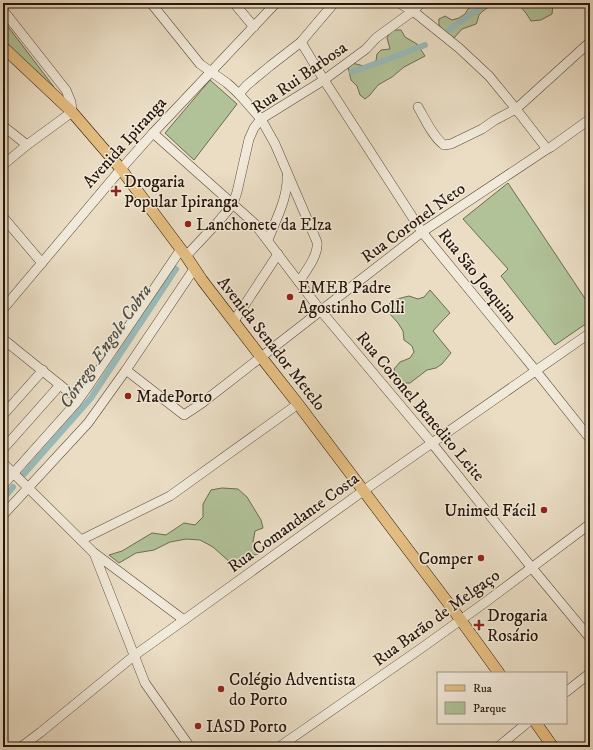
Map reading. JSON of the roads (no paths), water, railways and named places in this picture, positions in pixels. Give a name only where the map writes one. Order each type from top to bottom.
[{"type":"main road","name":"Avenida Senador Metelo","points":[[3,47],[72,112],[121,169],[194,269],[298,404],[498,672]]},
{"type":"main road","points":[[537,724],[553,747]]},
{"type":"street","points":[[3,6],[6,3]]},
{"type":"street","points":[[151,3],[200,64],[227,83],[262,119],[275,144],[317,242],[315,255],[299,282]]},
{"type":"street","points":[[234,3],[254,27]]},
{"type":"street","name":"Avenida Ipiranga","points":[[3,309],[70,228],[153,133],[276,3]]},
{"type":"street","points":[[239,94],[256,77],[301,42],[334,3]]},
{"type":"street","points":[[399,3],[413,11],[459,48],[489,76],[547,149]]},
{"type":"street","name":"Rua Rui Barbosa","points":[[3,485],[76,403],[183,253],[218,222],[232,204],[237,192],[249,139],[254,128],[262,119],[324,80],[366,49],[376,38],[413,11],[421,3]]},
{"type":"street","points":[[3,10],[66,90],[71,102],[72,112],[27,145],[3,165]]},
{"type":"street","name":"Rua São Joaquim","points":[[301,42],[422,232],[590,439]]},
{"type":"street","points":[[418,107],[440,143],[444,145],[451,144],[476,132],[516,109],[590,42]]},
{"type":"street","name":"Rua Coronel Neto","points":[[126,370],[184,415],[422,232],[551,147],[590,119]]},
{"type":"street","points":[[3,126],[27,145]]},
{"type":"street","name":"Rua Coronel Benedito Leite","points":[[153,133],[254,223],[321,311],[432,443],[590,638]]},
{"type":"street","points":[[268,240],[284,200],[287,185],[286,172]]},
{"type":"street","points":[[3,217],[42,263]]},
{"type":"street","points":[[234,320],[278,254]]},
{"type":"street","points":[[3,515],[88,423],[126,370],[194,269]]},
{"type":"street","name":"Rua Comandante Costa","points":[[21,747],[134,655],[363,491],[590,333]]},
{"type":"street","points":[[3,339],[70,393]]},
{"type":"street","points":[[3,415],[43,370]]},
{"type":"street","points":[[4,448],[60,385]]},
{"type":"street","points":[[81,540],[170,496],[298,404]]},
{"type":"street","points":[[3,463],[29,487],[93,552],[184,620]]},
{"type":"street","name":"Rua Barão de Melgaço","points":[[279,747],[460,620],[590,524]]},
{"type":"street","points":[[93,552],[145,683],[190,747]]},
{"type":"street","points":[[567,691],[590,673]]},
{"type":"street","points":[[498,747],[526,724]]},
{"type":"waterway","name":"Córrego Engole Cobra","points":[[449,30],[487,3]]},
{"type":"waterway","name":"Córrego Engole Cobra","points":[[352,72],[425,45]]},
{"type":"waterway","name":"Córrego Engole Cobra","points":[[24,474],[91,398],[176,269]]},
{"type":"waterway","name":"Córrego Engole Cobra","points":[[3,499],[13,487]]},
{"type":"place","name":"Drogaria Popular Ipiranga","points":[[116,191]]},
{"type":"place","name":"Lanchonete da Elza","points":[[188,224]]},
{"type":"place","name":"EMEB Padre Agostinho Colli","points":[[290,297]]},
{"type":"place","name":"MadePorto","points":[[128,396]]},
{"type":"place","name":"Unimed Fácil","points":[[544,510]]},
{"type":"place","name":"Comper","points":[[481,558]]},
{"type":"place","name":"Drogaria Rosário","points":[[479,625]]},
{"type":"place","name":"Colégio Adventista do Porto","points":[[221,689]]},
{"type":"place","name":"IASD Porto","points":[[198,726]]}]
